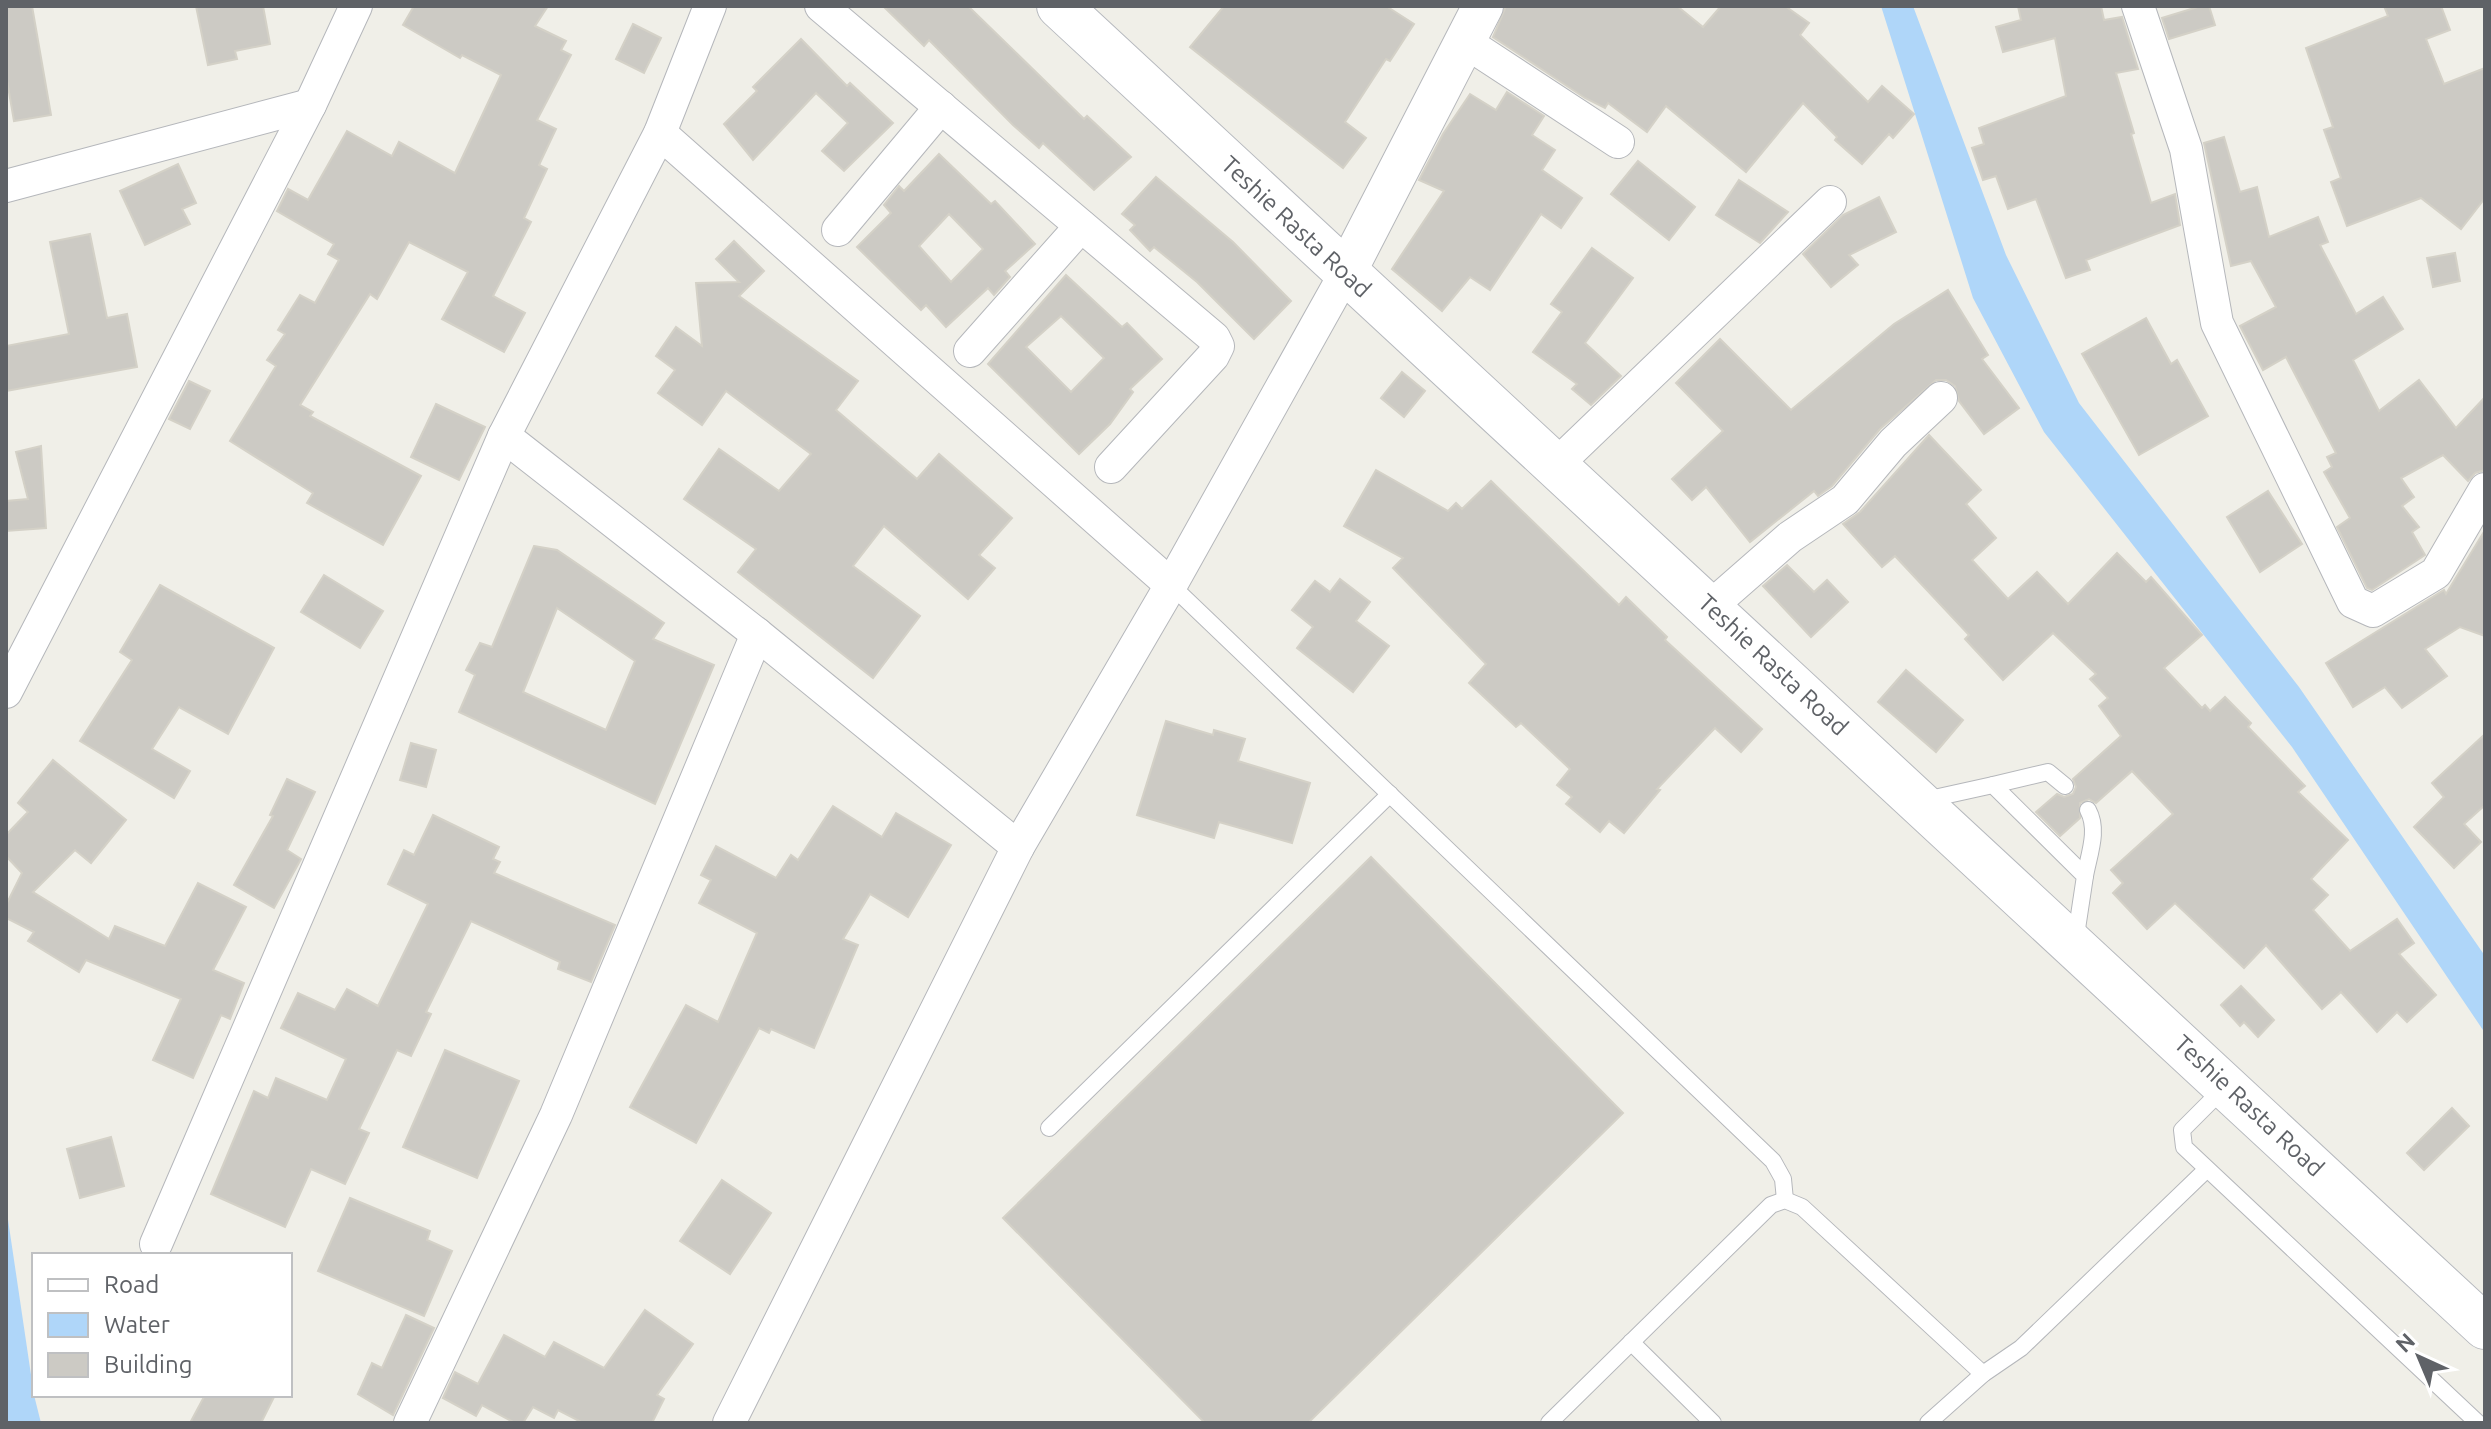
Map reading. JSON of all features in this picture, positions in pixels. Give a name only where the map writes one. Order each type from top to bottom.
[{"type":"main road","name":"Teshie Rasta Road","points":[[1059,6],[2075,943],[2485,1327]]},
{"type":"street","points":[[6,692],[310,105],[356,6]]},
{"type":"street","points":[[156,1244],[504,436],[660,133],[710,6]]},
{"type":"street","points":[[821,6],[1214,338],[1218,346],[1111,467]]},
{"type":"street","points":[[729,1423],[1018,847],[1171,585],[1346,272],[1467,43],[1483,6]]},
{"type":"street","points":[[2138,6],[2186,149],[2217,323],[2353,602],[2373,611],[2436,573],[2485,489]]},
{"type":"street","points":[[1467,43],[1618,142]]},
{"type":"street","points":[[6,186],[310,105]]},
{"type":"street","points":[[838,230],[941,107]]},
{"type":"street","points":[[660,133],[1171,585]]},
{"type":"street","points":[[1555,466],[1830,202]]},
{"type":"street","points":[[970,351],[1081,226]]},
{"type":"street","points":[[1710,607],[1790,537],[1845,500],[1893,443],[1941,398]]},
{"type":"street","points":[[504,436],[757,634],[1018,847]]},
{"type":"street","points":[[410,1423],[556,1115],[757,634]]},
{"type":"lane","points":[[1171,585],[1773,1161],[1783,1179],[1785,1200]]},
{"type":"lane","points":[[1920,801],[2048,772],[2065,786]]},
{"type":"lane","points":[[1993,785],[2085,876]]},
{"type":"lane","points":[[1049,1128],[1390,794]]},
{"type":"lane","points":[[2075,943],[2094,832],[2094,821],[2088,810]]},
{"type":"lane","points":[[2227,1085],[2182,1130],[2184,1147],[2478,1423]]},
{"type":"lane","points":[[1928,1423],[1983,1374],[2021,1348],[2206,1170]]},
{"type":"lane","points":[[1549,1423],[1771,1205],[1785,1200],[1802,1207],[1983,1374]]},
{"type":"lane","points":[[1631,1342],[1713,1423]]},
{"type":"water","points":[[1881,6],[1913,6],[2006,255],[2079,403],[2299,687],[2485,956],[2485,1033],[2292,747],[2044,432],[1973,298]]},
{"type":"water","points":[[6,1206],[32,1397],[41,1423],[6,1423]]},
{"type":"building","points":[[6,6],[32,6],[51,115],[14,121],[6,75]]},
{"type":"building","points":[[196,6],[263,6],[270,44],[235,51],[237,59],[208,65]]},
{"type":"building","points":[[414,6],[548,6],[535,26],[566,41],[561,50],[571,55],[537,120],[556,129],[539,165],[547,169],[524,218],[531,222],[493,296],[525,313],[504,352],[442,319],[468,272],[409,242],[377,299],[370,294],[300,405],[313,412],[310,416],[421,476],[383,545],[307,503],[313,493],[230,441],[276,366],[267,360],[285,334],[278,330],[300,295],[315,303],[339,260],[328,254],[334,244],[277,211],[288,189],[308,200],[347,131],[392,156],[399,142],[455,173],[501,75],[462,55],[460,58],[403,25]]},
{"type":"building","points":[[883,6],[968,6],[1084,119],[1087,116],[1131,157],[1094,190],[1043,143],[1039,148],[1013,125],[929,40],[924,46]]},
{"type":"building","points":[[1224,6],[1386,6],[1414,24],[1390,61],[1386,59],[1345,122],[1366,138],[1343,168],[1190,47]]},
{"type":"building","points":[[1506,6],[1677,6],[1703,27],[1721,6],[1785,6],[1809,23],[1800,35],[1868,102],[1882,86],[1914,114],[1893,138],[1889,134],[1862,164],[1835,140],[1837,137],[1803,103],[1746,172],[1666,106],[1647,132],[1608,103],[1605,108],[1585,98],[1493,37]]},
{"type":"building","points":[[2018,6],[2101,6],[2104,20],[2122,17],[2138,69],[2116,73],[2151,203],[2175,194],[2180,225],[2086,260],[2090,270],[2066,278],[2036,199],[2008,209],[1996,176],[1983,180],[1972,148],[1984,144],[1979,128],[2066,96],[2055,38],[2003,52],[1996,27],[2021,20]]},
{"type":"building","points":[[2209,6],[2215,25],[2169,39],[2162,18]]},
{"type":"building","points":[[2384,6],[2441,6],[2450,30],[2426,39],[2444,84],[2485,68],[2485,198],[2461,229],[2421,198],[2347,226],[2331,182],[2341,178],[2324,130],[2333,127],[2306,48],[2388,16]]},
{"type":"building","points":[[633,24],[661,38],[644,73],[616,59]]},
{"type":"building","points":[[801,39],[847,86],[850,83],[893,123],[844,171],[822,151],[848,123],[816,93],[753,160],[724,124],[757,91],[753,87]]},
{"type":"building","points":[[1507,92],[1544,116],[1532,135],[1555,150],[1542,170],[1582,198],[1561,228],[1541,214],[1490,290],[1470,277],[1442,311],[1392,269],[1444,191],[1419,180],[1443,134],[1470,94],[1496,110]]},
{"type":"building","points":[[2224,137],[2240,192],[2257,187],[2269,237],[2318,217],[2328,242],[2320,245],[2356,314],[2383,297],[2403,329],[2353,360],[2379,411],[2419,380],[2456,428],[2485,397],[2485,470],[2475,473],[2468,481],[2443,455],[2401,478],[2414,497],[2402,506],[2419,527],[2412,532],[2425,555],[2372,590],[2367,588],[2337,527],[2350,518],[2324,472],[2332,467],[2327,457],[2336,453],[2286,357],[2263,370],[2240,326],[2276,307],[2251,261],[2231,266],[2204,143]]},
{"type":"building","points":[[939,154],[991,204],[995,201],[1035,244],[1005,271],[1010,277],[994,295],[988,288],[946,327],[926,305],[921,310],[857,247],[891,213],[884,205],[899,186],[904,191]],"holes":[[[949,214],[983,249],[951,282],[919,246]]]},
{"type":"building","points":[[1638,161],[1695,207],[1669,240],[1611,194]]},
{"type":"building","points":[[178,164],[196,203],[182,209],[190,224],[145,245],[120,191]]},
{"type":"building","points":[[1156,177],[1233,242],[1291,301],[1254,339],[1197,282],[1154,247],[1150,251],[1130,230],[1135,225],[1122,214]]},
{"type":"building","points":[[1739,180],[1788,212],[1760,243],[1716,215]]},
{"type":"building","points":[[1879,197],[1896,232],[1849,255],[1858,265],[1831,287],[1803,254],[1843,215]]},
{"type":"building","points":[[90,234],[107,318],[127,314],[137,367],[6,391],[6,346],[69,334],[50,242]]},
{"type":"building","points":[[734,241],[764,271],[739,296],[858,381],[836,410],[917,479],[939,454],[1012,518],[979,555],[995,568],[968,599],[884,526],[853,566],[920,616],[873,678],[738,572],[756,549],[684,499],[719,449],[779,491],[811,454],[726,391],[702,425],[658,393],[675,370],[656,356],[676,327],[702,346],[696,283],[739,282],[716,259]]},
{"type":"building","points":[[1592,248],[1633,278],[1585,343],[1621,376],[1591,405],[1572,389],[1577,384],[1533,352],[1562,312],[1551,304]]},
{"type":"building","points":[[2455,253],[2460,281],[2433,287],[2427,258]]},
{"type":"building","points":[[1066,275],[1122,327],[1127,323],[1162,359],[1130,389],[1133,392],[1110,424],[1079,454],[988,364]],"holes":[[[1061,316],[1104,358],[1071,392],[1026,347]]]},
{"type":"building","points":[[1948,290],[1988,355],[1982,359],[2019,408],[1984,434],[1959,401],[1955,386],[1946,380],[1936,380],[1880,429],[1832,486],[1818,496],[1814,491],[1750,542],[1706,487],[1692,500],[1672,479],[1723,431],[1676,383],[1720,339],[1791,410],[1894,324]]},
{"type":"building","points":[[2146,318],[2171,364],[2177,360],[2208,416],[2139,455],[2082,354]]},
{"type":"building","points":[[1402,372],[1425,391],[1404,417],[1381,398]]},
{"type":"building","points":[[189,381],[210,391],[190,429],[169,419]]},
{"type":"building","points":[[436,404],[485,427],[459,480],[411,457]]},
{"type":"building","points":[[1929,435],[1981,490],[1966,504],[1996,538],[1972,560],[2008,599],[2037,572],[2068,604],[2117,553],[2146,582],[2151,577],[2202,635],[2164,668],[2202,708],[2205,705],[2210,711],[2225,697],[2251,723],[2248,727],[2305,786],[2298,792],[2348,840],[2311,879],[2328,895],[2313,910],[2350,951],[2397,919],[2414,943],[2399,954],[2436,995],[2407,1022],[2397,1012],[2377,1032],[2341,992],[2322,1009],[2266,945],[2244,968],[2175,903],[2147,929],[2113,893],[2123,883],[2111,870],[2173,814],[2132,771],[2096,803],[2089,799],[2080,803],[2080,818],[2060,836],[2036,812],[2057,794],[2064,797],[2073,794],[2076,787],[2073,779],[2121,736],[2099,706],[2108,698],[2090,679],[2096,674],[2053,633],[2003,680],[1965,639],[1969,635],[1895,556],[1882,567],[1843,524],[1860,512]]},
{"type":"building","points":[[41,446],[46,528],[6,531],[6,501],[28,499],[16,452]]},
{"type":"building","points":[[1376,470],[1448,511],[1456,503],[1462,509],[1491,481],[1619,605],[1626,597],[1667,637],[1665,640],[1762,729],[1741,752],[1715,728],[1657,789],[1660,790],[1624,833],[1609,821],[1600,832],[1566,804],[1572,797],[1557,785],[1570,769],[1521,723],[1516,727],[1469,683],[1486,664],[1393,568],[1403,558],[1344,526]]},
{"type":"building","points":[[2268,491],[2302,544],[2260,572],[2227,517]]},
{"type":"building","points":[[2485,530],[2485,636],[2460,627],[2425,649],[2447,676],[2402,708],[2385,687],[2353,707],[2326,663],[2444,590],[2446,594]]},
{"type":"building","points":[[534,546],[557,550],[664,623],[653,639],[714,665],[655,804],[459,712],[475,675],[466,670],[480,643],[492,647]],"holes":[[[557,608],[635,661],[606,730],[523,692]]]},
{"type":"building","points":[[1787,565],[1814,592],[1827,580],[1848,602],[1811,637],[1763,586]]},
{"type":"building","points":[[324,575],[383,611],[360,648],[301,612]]},
{"type":"building","points":[[1340,579],[1370,602],[1356,621],[1389,646],[1353,692],[1297,648],[1313,627],[1292,610],[1315,581],[1330,592]]},
{"type":"building","points":[[160,585],[274,648],[228,734],[179,707],[152,749],[190,771],[174,798],[80,741],[132,660],[120,652]]},
{"type":"building","points":[[1906,670],[1963,720],[1936,752],[1878,702]]},
{"type":"building","points":[[1166,721],[1213,735],[1214,730],[1245,739],[1238,761],[1310,783],[1292,843],[1219,822],[1214,838],[1137,815]]},
{"type":"building","points":[[2485,734],[2485,805],[2464,824],[2481,842],[2454,868],[2414,827],[2444,797],[2432,783]]},
{"type":"building","points":[[411,743],[436,750],[426,787],[400,780]]},
{"type":"building","points":[[53,760],[126,820],[91,863],[75,850],[33,892],[109,939],[115,926],[165,946],[198,883],[246,907],[213,970],[244,983],[230,1019],[221,1015],[193,1078],[153,1060],[181,999],[86,960],[79,972],[28,941],[34,932],[6,918],[6,905],[22,873],[6,856],[6,835],[28,812],[18,803]]},
{"type":"building","points":[[287,779],[315,792],[287,850],[301,859],[274,908],[234,885],[273,816],[270,815]]},
{"type":"building","points":[[833,806],[882,837],[896,813],[951,845],[908,917],[870,894],[843,939],[858,945],[814,1048],[771,1029],[769,1033],[759,1028],[696,1143],[630,1107],[686,1005],[718,1022],[757,933],[699,903],[711,880],[701,875],[716,846],[776,878],[791,855],[798,860]]},
{"type":"building","points":[[433,815],[499,847],[493,859],[500,862],[494,873],[615,925],[591,982],[558,969],[560,962],[471,921],[426,1012],[431,1014],[411,1056],[397,1050],[359,1129],[369,1133],[345,1184],[311,1169],[285,1227],[211,1194],[254,1091],[268,1098],[276,1078],[327,1100],[346,1059],[281,1028],[298,993],[335,1010],[347,989],[378,1006],[428,904],[388,884],[404,850],[414,855]]},
{"type":"building","points":[[1371,857],[1623,1113],[1308,1423],[1205,1423],[1003,1218]]},
{"type":"building","points":[[2241,986],[2274,1020],[2258,1037],[2244,1022],[2240,1026],[2221,1005]]},
{"type":"building","points":[[445,1050],[519,1081],[477,1178],[403,1147]]},
{"type":"building","points":[[2452,1108],[2469,1126],[2424,1170],[2407,1153]]},
{"type":"building","points":[[111,1137],[124,1186],[80,1198],[67,1149]]},
{"type":"building","points":[[722,1180],[771,1213],[730,1274],[680,1241]]},
{"type":"building","points":[[350,1198],[430,1231],[427,1240],[452,1251],[424,1316],[318,1271]]},
{"type":"building","points":[[645,1310],[693,1344],[657,1395],[664,1399],[652,1423],[583,1423],[558,1410],[554,1418],[533,1407],[523,1423],[515,1423],[482,1405],[476,1416],[443,1398],[455,1372],[478,1384],[504,1335],[545,1357],[554,1342],[604,1368]]},
{"type":"building","points":[[406,1315],[434,1328],[393,1415],[358,1394],[372,1363],[382,1368]]},
{"type":"building","points":[[204,1397],[274,1397],[261,1423],[190,1423]]}]
